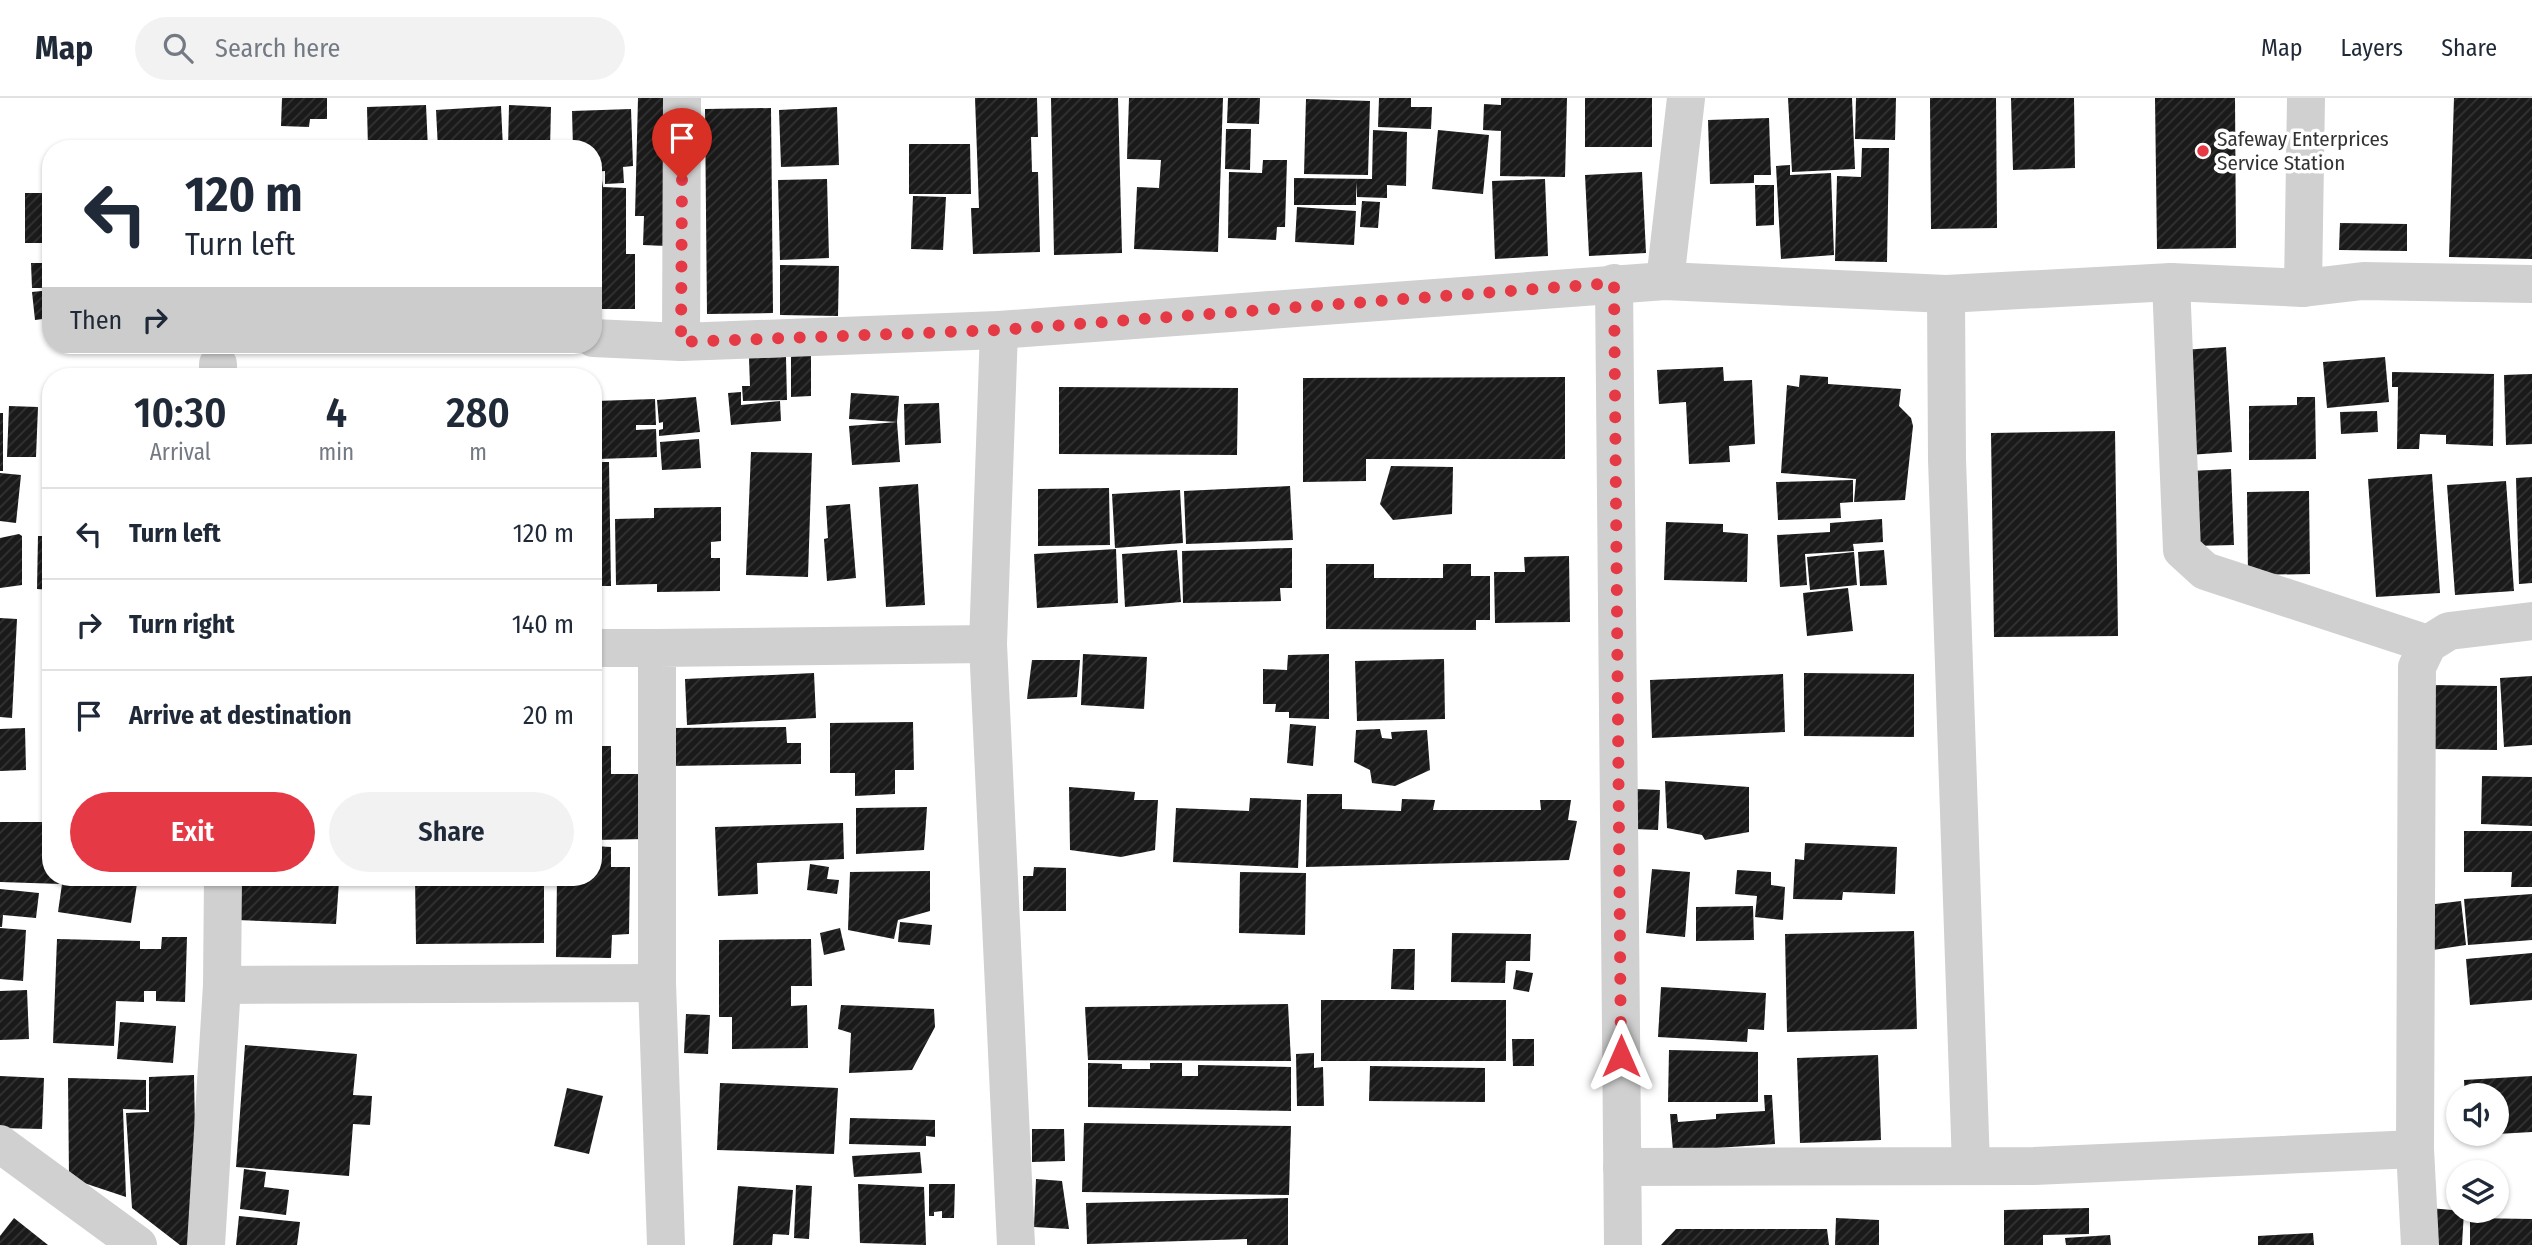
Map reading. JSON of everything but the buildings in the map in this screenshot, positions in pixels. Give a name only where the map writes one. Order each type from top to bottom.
[{"type":"street","points":[[681,342],[682,98]]},
{"type":"street","points":[[1665,281],[1686,98]]},
{"type":"street","points":[[2303,288],[2306,98]]},
{"type":"street","points":[[602,338],[681,342],[999,330],[1665,281],[1946,294],[2171,282],[2303,288],[2363,281],[2532,284]]},
{"type":"street","points":[[2171,282],[2182,550],[2205,571],[2428,644]]},
{"type":"street","points":[[1614,283],[1623,1245]]},
{"type":"street","points":[[1946,294],[1947,459],[1971,1166]]},
{"type":"street","points":[[999,330],[988,643],[1016,1245]]},
{"type":"street","points":[[2420,1245],[2415,1149],[2417,667],[2428,644],[2449,631],[2532,621]]},
{"type":"street","points":[[602,648],[988,643]]},
{"type":"street","points":[[657,648],[657,983],[666,1245]]},
{"type":"street","points":[[206,1245],[222,985],[223,886]]},
{"type":"street","points":[[222,985],[657,983]]},
{"type":"street","points":[[0,1144],[138,1245]]},
{"type":"street","points":[[1622,1167],[2048,1166],[2415,1149]]},
{"type":"place","name":"Safeway Enterprices Service Station","points":[[2203,151]]},
{"type":"route","points":[[682,180],[681,342],[999,330],[1614,283],[1621,1056]]}]
